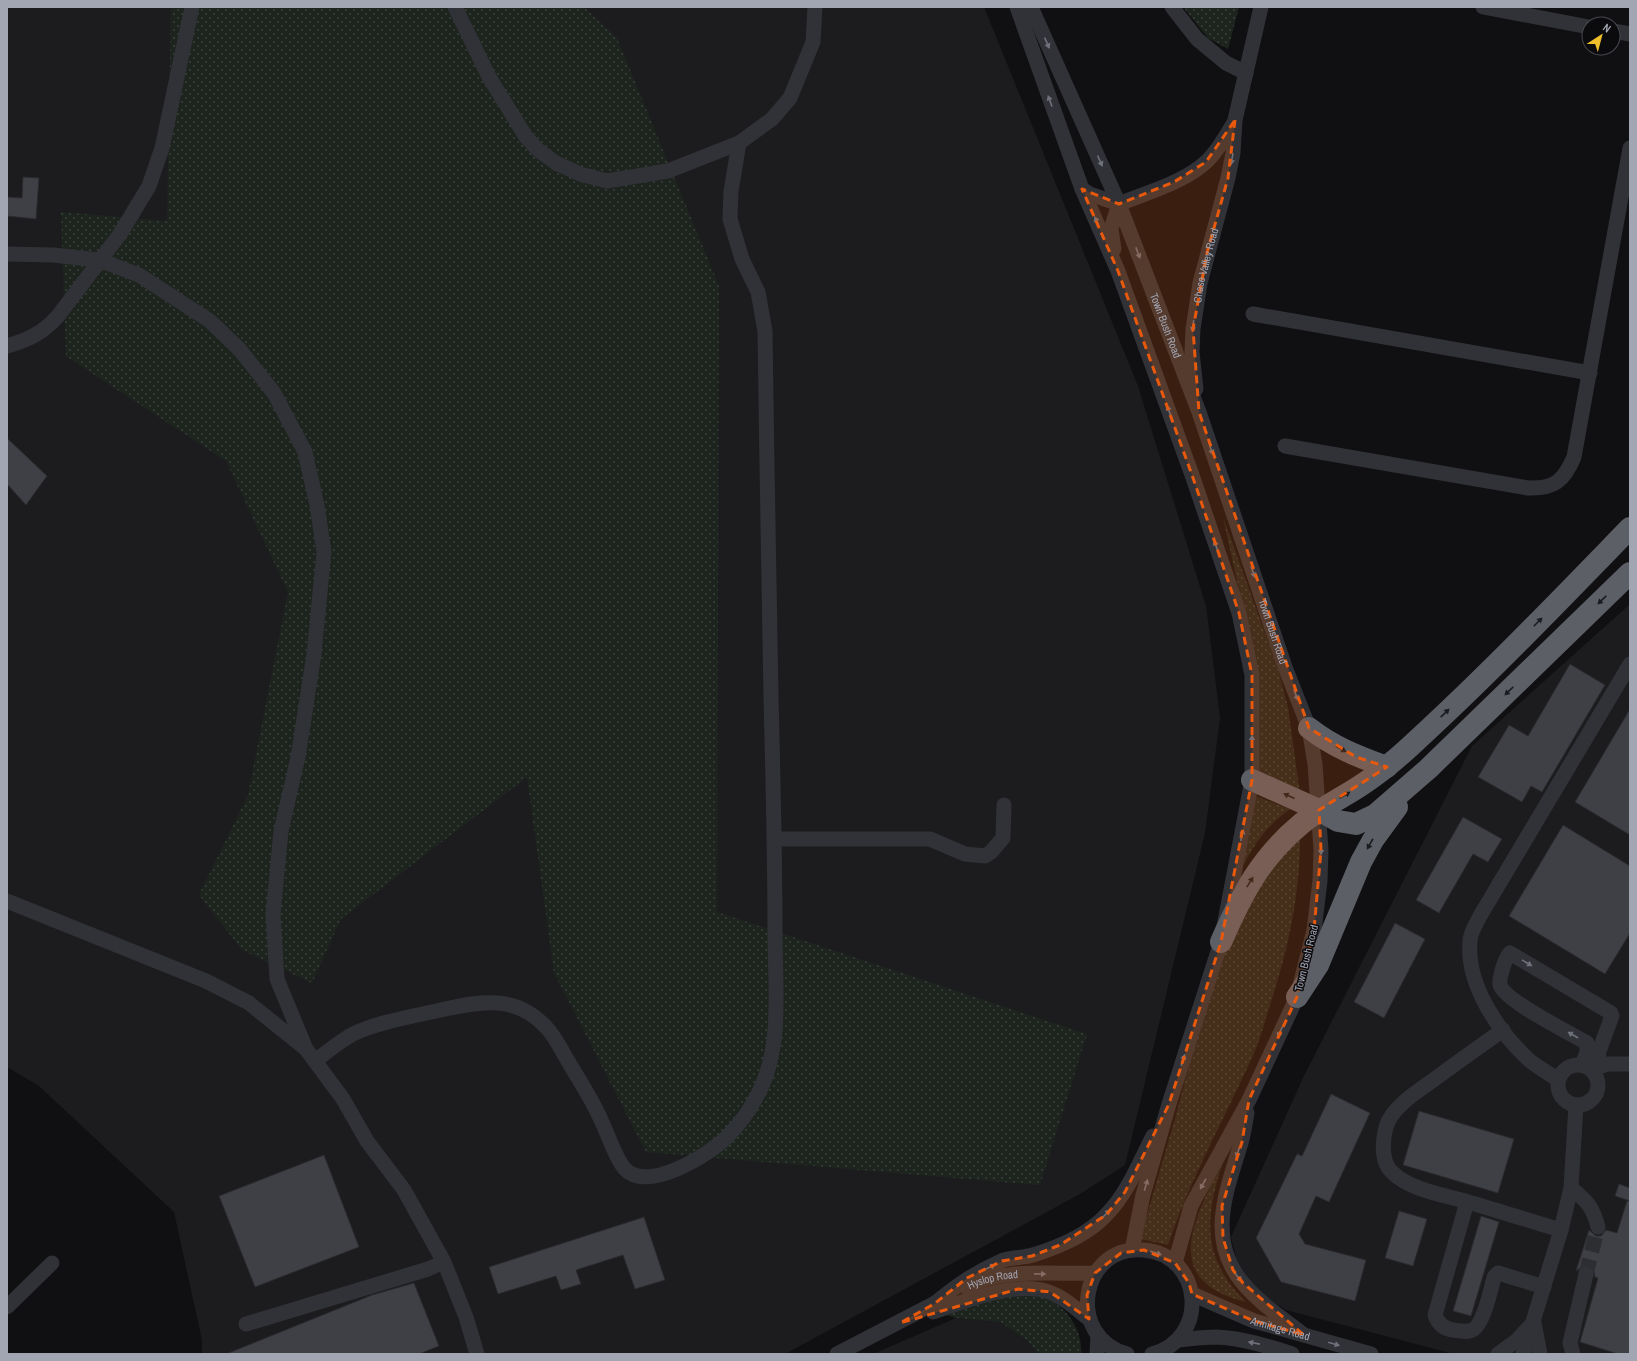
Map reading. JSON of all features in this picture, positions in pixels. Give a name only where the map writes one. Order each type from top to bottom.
[{"type":"highway","points":[[1221,942],[1240,901],[1258,869],[1279,844],[1301,823],[1319,810],[1360,786],[1387,767],[1479,680],[1630,528]]},
{"type":"highway","points":[[1252,780],[1319,810],[1338,821],[1356,824],[1363,822],[1375,815],[1394,800],[1428,769],[1630,573]]},
{"type":"highway","points":[[1309,728],[1322,739],[1356,756],[1387,767]]},
{"type":"highway","points":[[1297,997],[1318,966],[1351,884],[1373,840],[1428,769]]},
{"type":"street","points":[[7,346],[35,336],[48,327],[58,316],[120,234],[149,186],[162,148],[192,7]]},
{"type":"street","points":[[454,7],[489,77],[526,137],[538,150],[556,163],[580,174],[607,181],[668,171],[738,143],[772,119],[790,98],[813,42],[815,7]]},
{"type":"street","points":[[1017,7],[1082,189],[1118,271],[1239,613],[1252,675],[1252,780],[1221,942],[1169,1104],[1143,1195],[1132,1250]]},
{"type":"street","name":"Town Bush Road","points":[[1031,7],[1119,204],[1199,412],[1285,667],[1309,728],[1315,764],[1321,850],[1314,930],[1297,997],[1249,1100],[1191,1206],[1175,1263]]},
{"type":"street","points":[[1172,7],[1197,39],[1226,63],[1246,73]]},
{"type":"street","name":"Chase Valley Road","points":[[1199,412],[1192,352],[1193,328],[1207,253],[1228,178],[1233,153],[1235,120],[1261,7]]},
{"type":"street","points":[[1483,7],[1551,13],[1581,24]]},
{"type":"street","name":"Chase Valley Road","points":[[1119,204],[1174,182],[1196,170],[1212,155],[1235,120]]},
{"type":"street","points":[[315,1062],[351,1035],[370,1028],[416,1015],[476,1003],[494,1002],[507,1004],[536,1018],[548,1029],[594,1104],[621,1164],[630,1173],[645,1178],[660,1176],[700,1157],[726,1138],[740,1123],[766,1078],[772,1056],[775,1015],[775,839],[767,565],[765,331],[758,292],[742,260],[730,219],[731,191],[738,143]]},
{"type":"street","points":[[1284,446],[1528,488],[1546,488],[1556,483],[1564,475],[1574,457],[1630,148]]},
{"type":"street","points":[[1082,189],[1090,194],[1119,204],[1111,229],[1118,271]]},
{"type":"street","points":[[7,254],[54,255],[99,260],[139,275],[210,321],[240,350],[274,393],[305,452],[317,505],[324,552],[314,654],[298,757],[281,831],[273,914],[277,979],[306,1049],[343,1099],[367,1141],[404,1190],[444,1262],[466,1316],[477,1354]]},
{"type":"street","points":[[1253,314],[1590,374]]},
{"type":"street","points":[[1558,1080],[1528,1059],[1502,1030],[1477,990],[1469,961],[1470,940],[1484,909],[1630,664]]},
{"type":"street","points":[[775,839],[930,839],[966,854],[985,856],[992,852],[1003,838],[1004,805]]},
{"type":"street","points":[[7,901],[206,981],[249,1003],[306,1049]]},
{"type":"street","points":[[1591,1066],[1598,1054],[1612,1016],[1611,1013],[1510,953],[1500,975],[1500,985],[1505,994],[1517,1003],[1587,1043],[1587,1052],[1591,1066],[1597,1079],[1597,1092],[1589,1102],[1576,1105],[1568,1102],[1561,1096],[1558,1087],[1558,1080],[1567,1068],[1591,1066],[1630,1064]]},
{"type":"street","points":[[1502,1030],[1418,1091],[1392,1116],[1387,1126],[1384,1158],[1387,1167],[1407,1182],[1436,1193],[1561,1230]]},
{"type":"street","points":[[1249,1100],[1242,1142],[1222,1206],[1222,1238],[1233,1270],[1243,1283],[1304,1335]]},
{"type":"street","points":[[934,1304],[967,1278],[1002,1261],[1032,1256],[1060,1246],[1084,1232],[1106,1215],[1125,1192],[1169,1104]]},
{"type":"street","points":[[1523,1354],[1561,1230],[1571,1188],[1576,1105]]},
{"type":"street","points":[[1571,1188],[1587,1201],[1595,1214],[1598,1227]]},
{"type":"street","points":[[1467,1202],[1435,1315],[1438,1323],[1448,1330],[1466,1332],[1475,1329],[1481,1320],[1494,1277],[1498,1273],[1544,1287]]},
{"type":"street","points":[[1127,1354],[1108,1345],[1098,1336],[1089,1319],[1087,1296],[1095,1273],[1111,1258],[1132,1250],[1155,1252],[1175,1263],[1183,1272],[1192,1294],[1193,1306],[1186,1330],[1178,1340],[1157,1353]]},
{"type":"street","points":[[246,1324],[428,1270],[444,1262]]},
{"type":"street","points":[[7,1307],[52,1263]]},
{"type":"street","name":"Hyslop Road","points":[[837,1354],[900,1323],[975,1283],[1012,1274],[1095,1273]]},
{"type":"street","points":[[1572,1354],[1570,1343],[1586,1274]]},
{"type":"street","name":"Hyslop Road","points":[[900,1323],[962,1302],[1018,1289],[1037,1289],[1050,1292],[1089,1319]]},
{"type":"street","name":"Armitage Road","points":[[1192,1294],[1254,1321],[1371,1354]]},
{"type":"street","points":[[1498,1354],[1516,1341],[1533,1322]]},
{"type":"street","points":[[1533,1322],[1540,1354]]},
{"type":"street","points":[[1097,1354],[1098,1336]]},
{"type":"street","name":"Armitage Road","points":[[1178,1340],[1215,1337],[1231,1338],[1260,1344],[1292,1354]]},
{"type":"highlighted area","points":[[1235,120],[1228,178],[1207,253],[1193,329],[1199,412],[1309,728],[1356,757],[1387,767],[1319,810],[1321,850],[1314,930],[1297,997],[1249,1100],[1242,1142],[1222,1206],[1223,1238],[1233,1270],[1243,1283],[1304,1335],[1254,1321],[1192,1294],[1189,1283],[1175,1263],[1144,1250],[1121,1253],[1095,1273],[1087,1295],[1089,1319],[1050,1292],[1018,1289],[900,1323],[934,1304],[967,1278],[1002,1261],[1032,1256],[1060,1245],[1106,1215],[1125,1192],[1169,1104],[1221,942],[1252,780],[1252,675],[1239,613],[1192,475],[1118,271],[1082,189],[1119,204],[1174,182],[1206,162]]},
{"type":"shaded area","points":[[7,7],[984,7],[1138,386],[1206,606],[1220,718],[1205,833],[1125,1165],[1080,1194],[785,1354],[202,1354],[202,1340],[174,1212],[39,1086],[7,1067]]},
{"type":"shaded area","points":[[171,7],[584,7],[617,38],[719,286],[717,912],[1087,1034],[1040,1185],[646,1152],[554,973],[527,777],[341,919],[312,983],[242,950],[199,895],[248,795],[288,592],[226,461],[66,356],[61,212],[167,221]]},
{"type":"shaded area","points":[[1183,7],[1239,7],[1228,49],[1208,38]]},
{"type":"shaded area","points":[[1223,517],[1277,666],[1288,707],[1300,794],[1269,782],[1256,769],[1251,645]]},
{"type":"shaded area","points":[[1630,604],[1630,1354],[1454,1354],[1286,1310],[1267,1298],[1244,1275],[1237,1262],[1231,1237],[1303,1078],[1472,746]]},
{"type":"shaded area","points":[[1253,795],[1290,809],[1264,833],[1252,850],[1235,881]]},
{"type":"shaded area","points":[[1300,827],[1299,872],[1289,937],[1278,980],[1257,1046],[1199,1169],[1177,1219],[1168,1245],[1140,1239],[1176,1115],[1203,1011],[1241,899]]},
{"type":"shaded area","points":[[1226,1153],[1214,1195],[1210,1232],[1213,1250],[1220,1267],[1231,1285],[1246,1302],[1217,1291],[1200,1277],[1192,1260],[1191,1241],[1196,1220]]},
{"type":"shaded area","points":[[1011,1292],[1045,1298],[1053,1302],[1067,1313],[1076,1328],[1081,1345],[1081,1354],[1039,1354],[1025,1339],[1000,1322],[956,1318],[943,1314]]},
{"type":"shaded area","points":[[956,1318],[1000,1322],[1025,1339],[1039,1354],[873,1354]]},
{"type":"building","points":[[23,177],[39,178],[36,219],[7,216],[7,197],[22,198]]},
{"type":"building","points":[[7,438],[47,476],[26,505],[7,484]]},
{"type":"building","points":[[1570,664],[1605,685],[1542,792],[1531,786],[1522,802],[1478,777],[1509,725],[1528,736]]},
{"type":"building","points":[[1630,709],[1630,835],[1575,802]]},
{"type":"building","points":[[1463,817],[1502,839],[1488,862],[1473,854],[1439,913],[1416,900]]},
{"type":"building","points":[[1563,825],[1630,866],[1630,933],[1605,974],[1509,916]]},
{"type":"building","points":[[1395,923],[1425,939],[1384,1018],[1354,1002]]},
{"type":"building","points":[[1331,1094],[1370,1113],[1329,1202],[1316,1196],[1299,1234],[1305,1244],[1366,1260],[1355,1301],[1281,1282],[1256,1238],[1297,1154],[1302,1156]]},
{"type":"building","points":[[1419,1111],[1514,1139],[1498,1193],[1403,1165]]},
{"type":"building","points":[[324,1155],[359,1247],[255,1287],[219,1196]]},
{"type":"building","points":[[1619,1184],[1630,1188],[1630,1201],[1615,1196]]},
{"type":"building","points":[[1627,1201],[1630,1201],[1630,1354],[1618,1354],[1580,1342],[1598,1278],[1595,1277],[1594,1271],[1588,1265],[1583,1266],[1576,1271],[1589,1230],[1596,1236],[1601,1236],[1606,1230],[1617,1233]]},
{"type":"building","points":[[1399,1211],[1427,1219],[1413,1266],[1385,1258]]},
{"type":"building","points":[[1481,1216],[1499,1222],[1471,1316],[1453,1311]]},
{"type":"building","points":[[644,1217],[665,1280],[635,1289],[623,1255],[576,1270],[581,1284],[561,1290],[556,1276],[498,1294],[489,1267]]},
{"type":"building","points":[[414,1283],[439,1346],[419,1354],[226,1354],[372,1295]]},
{"type":"tunnel","points":[[1586,1274],[1598,1227]]}]
